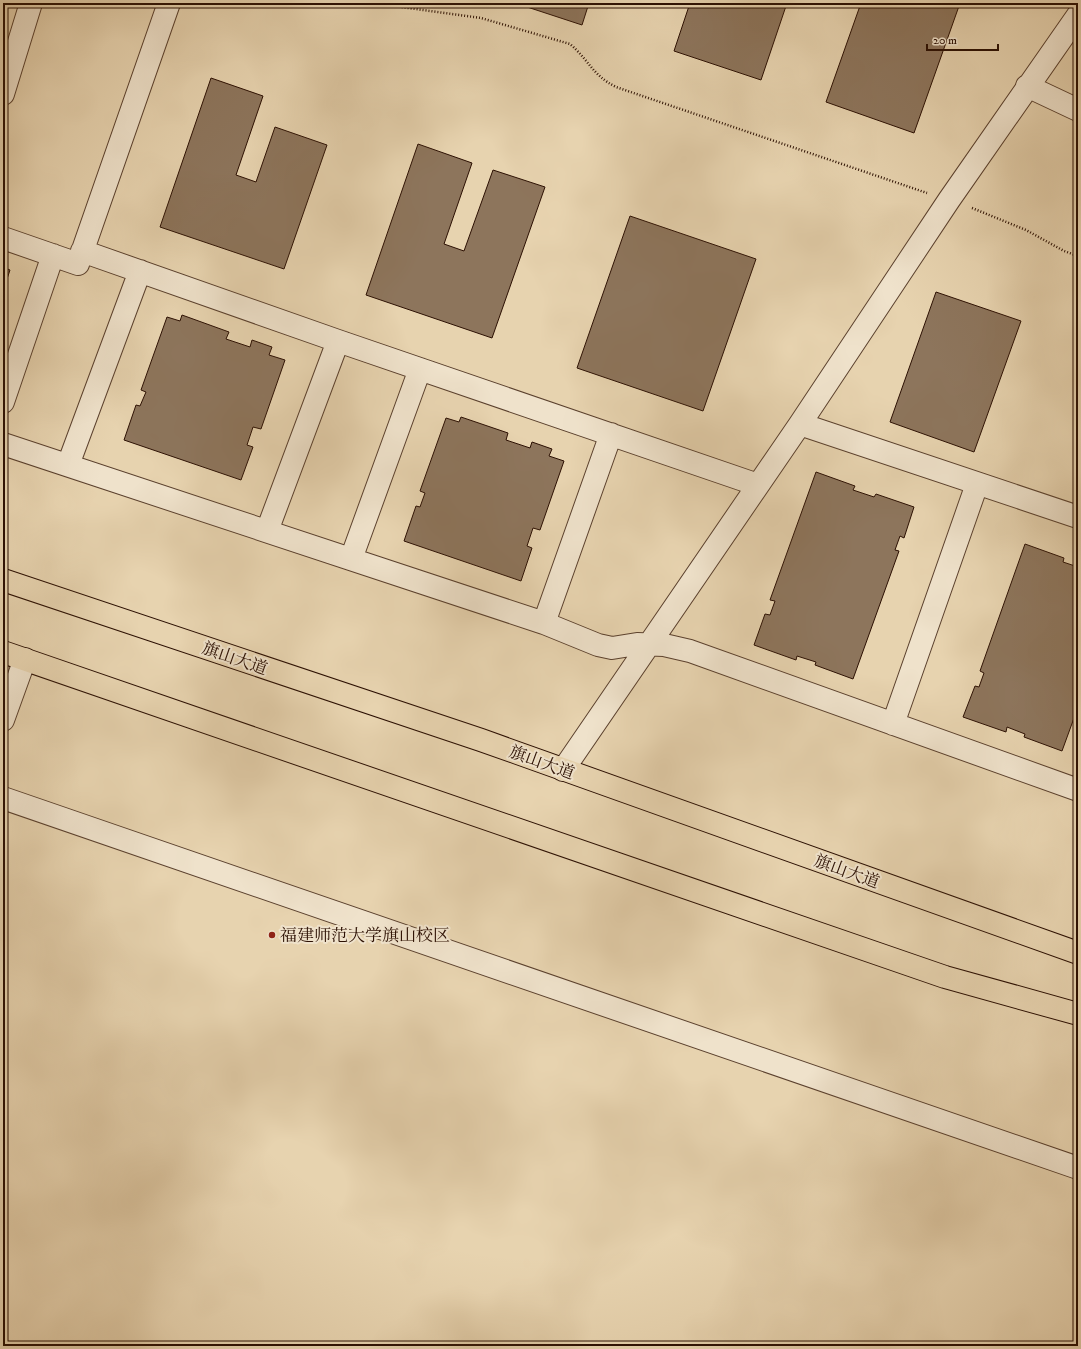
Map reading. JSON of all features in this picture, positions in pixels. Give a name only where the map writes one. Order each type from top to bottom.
[{"type":"highway","name":"旗山大道","points":[[3,580],[481,740],[1078,953]]},
{"type":"highway","points":[[3,652],[945,977],[1078,1014]]},
{"type":"street","points":[[3,94],[31,3]]},
{"type":"street","points":[[3,238],[78,264],[169,3]]},
{"type":"street","points":[[563,770],[800,424],[949,200],[1027,86],[1078,15]]},
{"type":"street","points":[[1027,86],[1078,110]]},
{"type":"street","points":[[82,251],[338,341],[758,485]]},
{"type":"street","points":[[3,402],[54,255]]},
{"type":"street","points":[[68,465],[140,271]]},
{"type":"street","points":[[267,531],[338,341]]},
{"type":"street","points":[[351,560],[420,369]]},
{"type":"street","points":[[800,424],[1078,517]]},
{"type":"street","points":[[544,623],[611,434]]},
{"type":"street","points":[[3,444],[544,623],[598,645],[612,648],[649,644],[664,645],[690,651],[1078,790]]},
{"type":"street","points":[[893,724],[978,484]]},
{"type":"street","points":[[3,720],[25,659]]},
{"type":"street","points":[[3,798],[1078,1168]]},
{"type":"path","points":[[372,3],[482,18],[570,44],[603,80],[616,87],[996,217],[1026,230],[1064,251],[1078,256]]},
{"type":"building","points":[[515,3],[589,3],[582,25]]},
{"type":"building","points":[[690,3],[787,3],[761,80],[674,51]]},
{"type":"building","points":[[861,3],[952,3],[959,6],[914,133],[826,102]]},
{"type":"building","points":[[211,78],[263,96],[236,175],[256,182],[275,127],[327,145],[284,269],[160,227]]},
{"type":"building","points":[[418,144],[472,163],[444,244],[464,251],[493,170],[545,187],[492,338],[366,295]]},
{"type":"building","points":[[630,216],[756,259],[703,411],[577,368]]},
{"type":"building","points":[[3,267],[10,270],[3,291]]},
{"type":"building","points":[[936,292],[1021,321],[974,452],[890,422]]},
{"type":"building","points":[[182,315],[229,332],[226,339],[250,347],[252,340],[272,347],[269,355],[285,360],[261,429],[253,427],[247,445],[253,447],[241,480],[124,440],[136,405],[140,406],[146,392],[141,390],[167,317],[180,321]]},
{"type":"building","points":[[461,417],[508,433],[506,440],[530,448],[532,442],[552,449],[549,456],[564,461],[540,530],[533,528],[527,546],[532,548],[521,581],[404,541],[416,506],[420,507],[425,493],[420,491],[446,418],[459,422]]},
{"type":"building","points":[[816,472],[855,486],[853,490],[874,497],[876,494],[914,507],[904,538],[900,536],[895,550],[899,551],[853,679],[815,665],[816,662],[797,656],[796,660],[754,645],[765,614],[770,615],[775,601],[770,600]]},
{"type":"building","points":[[1025,544],[1064,558],[1063,562],[1078,567],[1078,707],[1062,751],[1024,737],[1025,734],[1007,727],[1006,732],[963,717],[975,686],[979,687],[984,673],[980,671]]},
{"type":"place","name":"福建师范大学旗山校区","points":[[272,935]]}]
